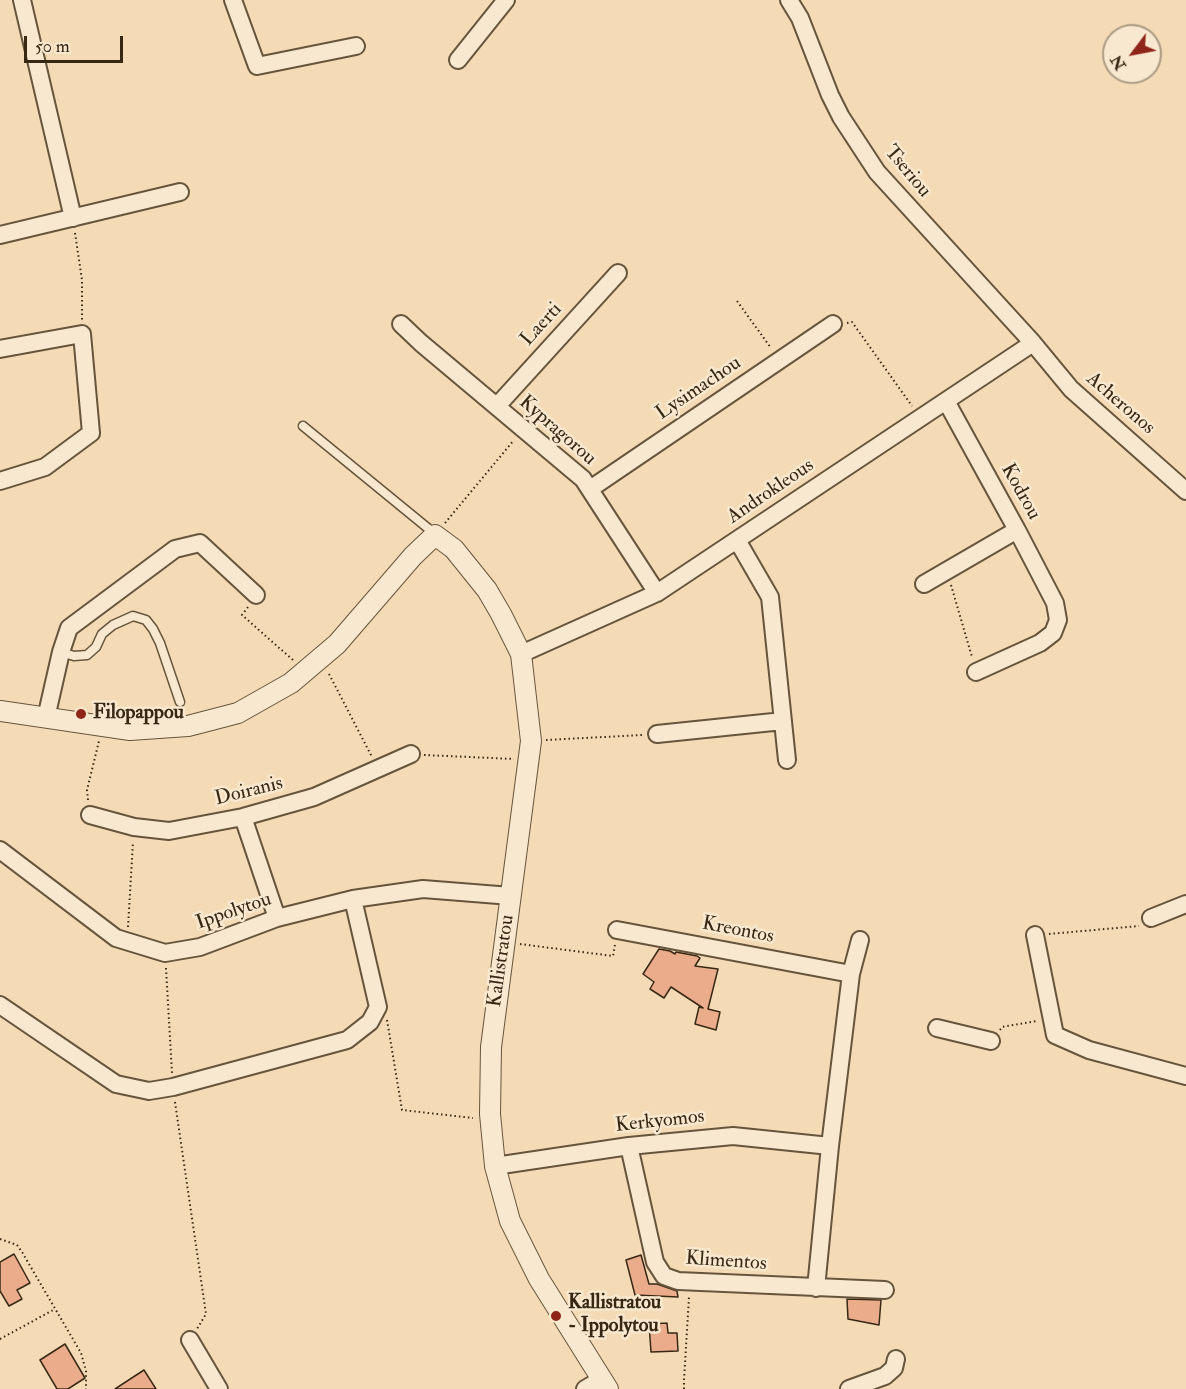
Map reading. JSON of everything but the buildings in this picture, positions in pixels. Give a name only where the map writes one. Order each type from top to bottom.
[{"type":"street","points":[[22,0],[73,218]]},
{"type":"street","points":[[233,0],[257,66],[356,46]]},
{"type":"street","points":[[458,60],[506,0]]},
{"type":"street","name":"Tseriou","points":[[789,0],[800,18],[830,95],[865,155],[899,197],[1032,343]]},
{"type":"street","points":[[0,235],[180,192]]},
{"type":"street","name":"Laerti","points":[[497,406],[618,273]]},
{"type":"street","name":"Kypragorou","points":[[401,324],[583,479],[657,593]]},
{"type":"street","name":"Lysimachou","points":[[590,489],[833,324]]},
{"type":"street","points":[[0,349],[82,334],[91,433],[45,467],[0,481]]},
{"type":"street","name":"Androkleous","points":[[520,654],[657,593],[1032,343]]},
{"type":"street","name":"Acheronos","points":[[1032,343],[1071,389],[1186,491]]},
{"type":"street","name":"Kodrou","points":[[946,401],[1055,603],[1058,620],[1053,633],[1040,643],[976,672]]},
{"type":"street","points":[[924,584],[1017,530]]},
{"type":"street","points":[[0,711],[130,730],[188,726],[238,713],[291,683],[337,644],[435,534]]},
{"type":"street","name":"Kallistratou","points":[[435,534],[454,549],[487,591],[520,654],[530,751],[491,1047],[491,1120],[495,1166],[510,1221],[598,1386]]},
{"type":"street","points":[[737,540],[770,597],[787,760]]},
{"type":"street","points":[[46,718],[69,627],[175,549],[200,543],[256,595]]},
{"type":"street","points":[[657,734],[783,721]]},
{"type":"street","name":"Doiranis","points":[[90,815],[134,827],[169,831],[243,817],[314,797],[411,754]]},
{"type":"street","points":[[243,817],[277,918]]},
{"type":"street","name":"Ippolytou","points":[[1,854],[116,938],[165,953],[200,947],[277,918],[353,899],[423,889],[511,896]]},
{"type":"street","points":[[0,1005],[117,1084],[149,1091],[173,1088],[347,1040],[370,1022],[378,1007],[353,899]]},
{"type":"street","points":[[1150,918],[1186,903]]},
{"type":"street","name":"Kreontos","points":[[617,930],[851,974]]},
{"type":"street","points":[[1035,935],[1055,1035],[1089,1050],[1186,1076]]},
{"type":"street","points":[[816,1288],[830,1146],[851,974],[860,940]]},
{"type":"street","points":[[937,1028],[991,1041]]},
{"type":"street","name":"Kerkyomos","points":[[495,1166],[629,1146],[733,1136],[830,1146]]},
{"type":"street","name":"Klimentos","points":[[629,1146],[655,1262],[664,1276],[690,1282],[885,1290]]},
{"type":"street","points":[[190,1340],[219,1389]]},
{"type":"street","points":[[849,1389],[885,1376],[894,1368],[897,1359]]},
{"type":"lane","points":[[303,426],[435,534]]},
{"type":"lane","points":[[61,652],[74,656],[87,656],[96,647],[102,634],[113,625],[133,616],[146,620],[153,628],[160,643],[180,702]]},
{"type":"path","points":[[73,218],[82,280],[82,334]]},
{"type":"path","points":[[737,301],[780,360]]},
{"type":"path","points":[[833,324],[852,322],[921,418]]},
{"type":"path","points":[[435,534],[524,429]]},
{"type":"path","points":[[947,571],[976,672]]},
{"type":"path","points":[[256,595],[243,615],[305,671]]},
{"type":"path","points":[[321,658],[379,770]]},
{"type":"path","points":[[90,815],[87,790],[103,726]]},
{"type":"path","points":[[411,754],[530,751],[657,734]]},
{"type":"path","points":[[127,941],[134,827]]},
{"type":"path","points":[[1035,935],[1143,926],[1150,918]]},
{"type":"path","points":[[505,942],[613,956],[617,930]]},
{"type":"path","points":[[165,953],[173,1088],[206,1314],[190,1340]]},
{"type":"path","points":[[374,1014],[388,1021],[402,1110],[491,1120]]},
{"type":"path","points":[[991,1041],[1002,1027],[1052,1018]]},
{"type":"path","points":[[0,1239],[17,1245],[81,1353],[86,1371],[86,1389]]},
{"type":"path","points":[[684,1389],[690,1282]]},
{"type":"path","points":[[0,1339],[55,1309]]},
{"type":"place","name":"Filopappou","points":[[81,714]]},
{"type":"place","name":"Kallistratou - Ippolytou","points":[[556,1316]]}]
